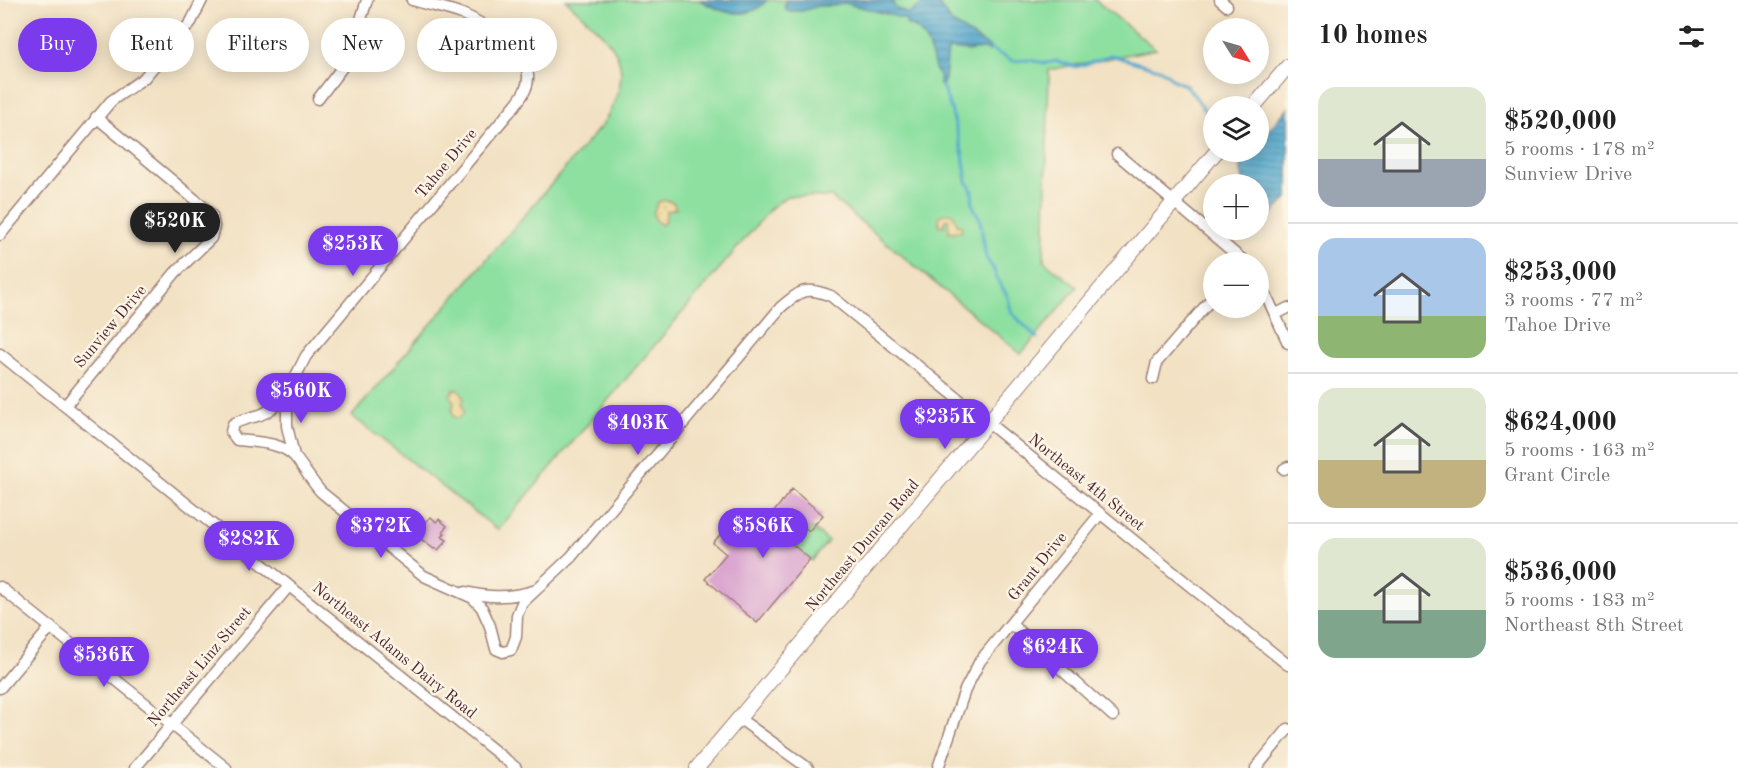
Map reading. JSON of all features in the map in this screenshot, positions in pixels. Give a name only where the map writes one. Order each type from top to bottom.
[{"type":"street","points":[[0,235],[96,117],[111,101],[144,78],[191,21],[202,0]]},
{"type":"street","points":[[318,99],[344,65],[353,45],[367,0]]},
{"type":"street","name":"Tahoe Drive","points":[[294,456],[275,446],[237,440],[231,432],[233,424],[262,414],[287,395],[306,356],[523,95],[527,86],[528,74],[523,61],[508,45],[481,24],[463,14],[412,0]]},
{"type":"street","points":[[1262,96],[1288,66]]},
{"type":"street","name":"Sunview Drive","points":[[65,406],[175,273],[211,238],[214,227],[212,216],[205,208],[96,117]]},
{"type":"street","points":[[1117,154],[1232,252]]},
{"type":"street","name":"Northeast Duncan Road","points":[[697,768],[1207,162]]},
{"type":"street","name":"Northeast 4th Street","points":[[533,591],[571,557],[781,307],[796,294],[805,290],[815,290],[831,296],[1288,665]]},
{"type":"street","points":[[1269,302],[1288,343]]},
{"type":"street","points":[[1276,314],[1288,308]]},
{"type":"street","points":[[1153,379],[1156,362],[1203,309]]},
{"type":"street","name":"Northeast Adams Dairy Road","points":[[0,354],[516,768]]},
{"type":"street","name":"Tahoe Drive","points":[[287,395],[287,426],[294,456]]},
{"type":"street","points":[[294,456],[307,476],[334,503],[424,576],[472,598],[482,608],[496,649],[503,652],[511,650],[516,636],[517,615],[522,603],[533,591]]},
{"type":"street","name":"Grant Drive","points":[[938,768],[965,690],[980,661],[1100,514]]},
{"type":"street","name":"Northeast Linz Street","points":[[135,768],[289,586]]},
{"type":"street","points":[[0,587],[226,768]]},
{"type":"street","points":[[457,590],[486,597],[508,597],[533,591]]},
{"type":"street","points":[[1011,624],[1113,716]]},
{"type":"street","points":[[0,688],[51,627]]},
{"type":"street","points":[[740,719],[808,768]]},
{"type":"street","points":[[1256,768],[1288,729]]},
{"type":"green space","points":[[566,0],[1095,0],[1156,49],[1049,70],[1044,261],[1077,287],[1021,354],[831,197],[787,196],[771,208],[498,530],[352,416],[603,124],[620,83],[621,67],[608,41]]},
{"type":"green space","points":[[793,517],[809,531],[812,528],[828,541],[812,561],[780,534]]},
{"type":"sand","points":[[666,200],[674,203],[676,209],[666,211],[666,220],[662,225],[656,221],[653,213],[658,202]]},
{"type":"sand","points":[[946,213],[953,214],[957,223],[962,227],[961,232],[949,233],[948,219],[945,220],[944,226],[939,225],[939,216]]},
{"type":"sand","points":[[457,389],[464,398],[462,404],[464,413],[459,418],[454,417],[452,411],[454,403],[450,395],[453,390]]},
{"type":"water","points":[[700,0],[767,0],[752,11],[735,13],[717,9]]},
{"type":"water","points":[[786,0],[891,0],[896,8],[908,14],[926,1],[933,0],[938,3],[951,22],[990,47],[989,51],[948,49],[945,79],[942,86],[923,37],[914,27],[907,25],[905,19],[845,3],[818,6],[802,11],[787,11],[784,6]]},
{"type":"water","points":[[1288,108],[1288,198],[1269,217],[1269,174],[1242,174],[1240,166],[1243,162],[1269,162],[1269,130]]},
{"type":"building","points":[[792,489],[823,515],[809,531],[793,517],[780,534],[810,559],[757,623],[705,579],[726,554],[713,543],[724,530],[738,541],[758,517],[765,523]]},
{"type":"building","points":[[418,516],[426,522],[431,517],[436,522],[439,519],[447,526],[442,537],[447,540],[438,550],[408,529]]},
{"type":"waterway","points":[[990,49],[1013,61],[1028,60],[1046,63],[1057,61],[1076,67],[1110,55],[1159,69],[1173,80],[1185,85],[1203,107]]},
{"type":"waterway","points":[[942,86],[951,109],[963,155],[967,181],[972,191],[973,206],[980,219],[986,258],[1007,295],[1012,313],[1037,338]]}]
